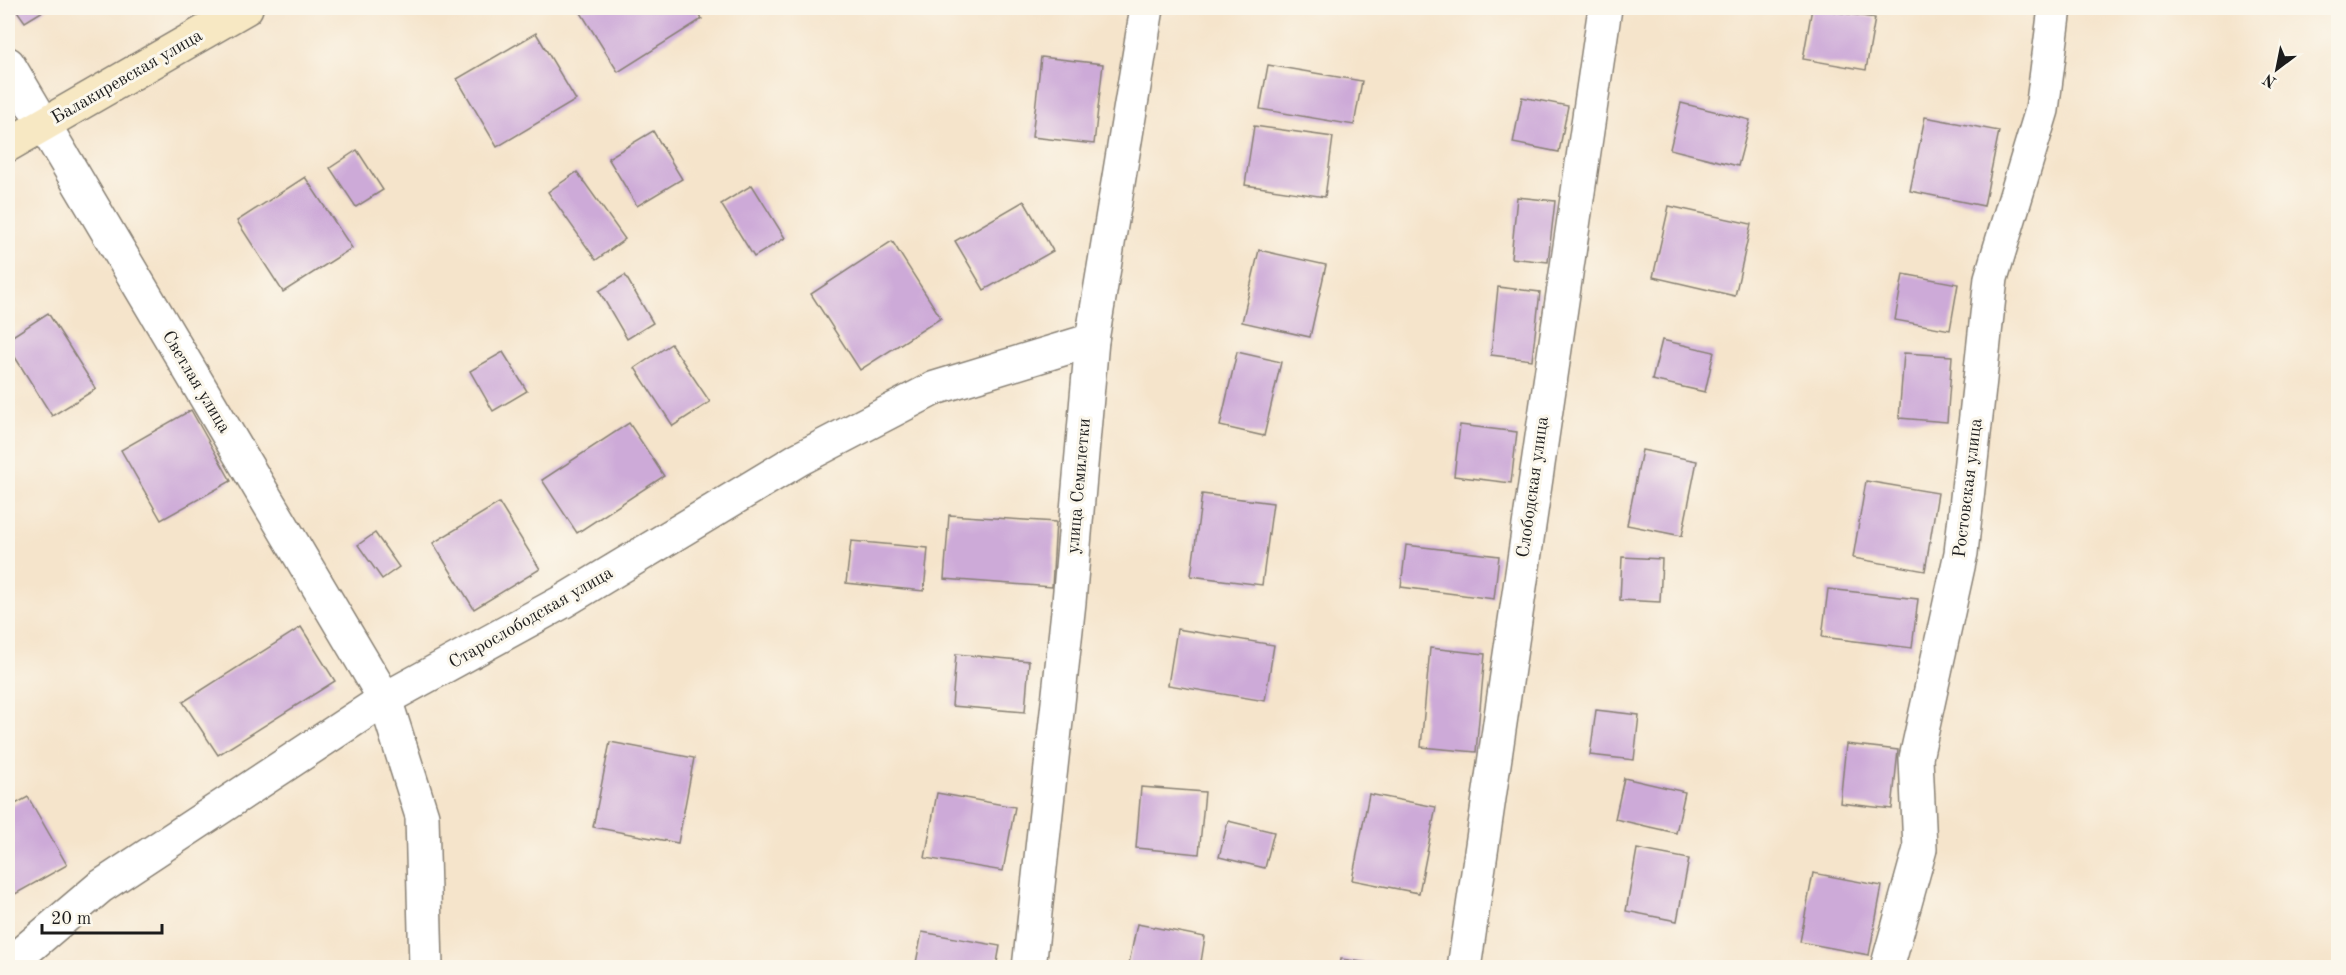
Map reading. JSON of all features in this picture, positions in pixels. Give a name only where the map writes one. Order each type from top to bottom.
[{"type":"street","name":"Балакиревская улица","points":[[8,145],[246,8]]},
{"type":"street","name":"улица Семилетки","points":[[1029,968],[1069,603],[1092,340],[1147,8]]},
{"type":"street","name":"Слободская улица","points":[[1464,968],[1605,8]]},
{"type":"street","name":"Ростовская улица","points":[[1887,968],[1920,849],[1916,758],[1961,553],[1991,278],[2042,110],[2055,8]]},
{"type":"street","name":"Светлая улица","points":[[8,64],[385,699],[422,816],[426,968]]},
{"type":"street","name":"Старослободская улица","points":[[8,965],[100,887],[385,699],[562,602],[799,459],[935,388],[1092,340]]},
{"type":"building","points":[[15,8],[48,8],[25,22]]},
{"type":"building","points":[[578,8],[695,8],[702,19],[618,72]]},
{"type":"building","points":[[1812,8],[1875,18],[1866,70],[1803,59]]},
{"type":"building","points":[[536,33],[576,100],[497,147],[457,79]]},
{"type":"building","points":[[1041,57],[1103,64],[1094,144],[1032,137]]},
{"type":"building","points":[[1268,65],[1362,81],[1354,125],[1260,109]]},
{"type":"building","points":[[1522,97],[1568,106],[1559,152],[1513,143]]},
{"type":"building","points":[[1681,103],[1750,120],[1738,166],[1670,149]]},
{"type":"building","points":[[1925,117],[1999,131],[1984,206],[1910,191]]},
{"type":"building","points":[[1254,126],[1333,137],[1325,197],[1245,185]]},
{"type":"building","points":[[653,131],[682,179],[637,206],[608,158]]},
{"type":"building","points":[[357,150],[383,190],[356,207],[330,168]]},
{"type":"building","points":[[577,172],[625,239],[596,260],[548,192]]},
{"type":"building","points":[[305,177],[352,248],[283,292],[237,221]]},
{"type":"building","points":[[752,185],[785,238],[754,257],[721,204]]},
{"type":"building","points":[[1517,197],[1555,201],[1548,262],[1511,258]]},
{"type":"building","points":[[1024,201],[1053,251],[984,290],[955,241]]},
{"type":"building","points":[[1669,206],[1751,224],[1735,296],[1653,277]]},
{"type":"building","points":[[892,241],[941,318],[860,370],[811,294]]},
{"type":"building","points":[[1259,250],[1326,265],[1310,337],[1242,322]]},
{"type":"building","points":[[1903,274],[1958,284],[1950,330],[1895,320]]},
{"type":"building","points":[[625,275],[653,323],[627,339],[599,291]]},
{"type":"building","points":[[1498,287],[1540,292],[1532,360],[1491,355]]},
{"type":"building","points":[[48,313],[96,389],[52,416],[8,346],[8,339]]},
{"type":"building","points":[[1662,340],[1714,352],[1705,392],[1652,380]]},
{"type":"building","points":[[671,344],[710,402],[673,426],[635,368]]},
{"type":"building","points":[[503,352],[527,391],[493,411],[470,371]]},
{"type":"building","points":[[1237,352],[1281,362],[1264,436],[1220,426]]},
{"type":"building","points":[[1904,353],[1952,356],[1947,422],[1899,418]]},
{"type":"building","points":[[191,410],[231,481],[161,520],[121,450]]},
{"type":"building","points":[[629,423],[664,476],[577,533],[542,480]]},
{"type":"building","points":[[1460,425],[1517,432],[1511,483],[1454,476]]},
{"type":"building","points":[[1642,450],[1697,461],[1682,536],[1627,525]]},
{"type":"building","points":[[1866,481],[1938,493],[1925,571],[1853,558]]},
{"type":"building","points":[[1202,494],[1273,503],[1262,585],[1191,576]]},
{"type":"building","points":[[499,503],[540,569],[474,609],[433,543]]},
{"type":"building","points":[[949,515],[1056,522],[1052,587],[944,579]]},
{"type":"building","points":[[375,533],[399,567],[382,579],[358,545]]},
{"type":"building","points":[[851,541],[928,548],[924,591],[846,583]]},
{"type":"building","points":[[1406,545],[1499,556],[1494,599],[1401,587]]},
{"type":"building","points":[[1622,557],[1662,559],[1660,602],[1620,600]]},
{"type":"building","points":[[1828,589],[1918,599],[1912,648],[1822,637]]},
{"type":"building","points":[[301,627],[335,681],[218,755],[183,702]]},
{"type":"building","points":[[1177,629],[1274,645],[1265,701],[1168,685]]},
{"type":"building","points":[[1430,648],[1485,654],[1476,752],[1421,747]]},
{"type":"building","points":[[956,654],[1029,661],[1025,712],[952,706]]},
{"type":"building","points":[[1596,710],[1639,715],[1634,760],[1590,755]]},
{"type":"building","points":[[610,742],[694,758],[678,843],[593,827]]},
{"type":"building","points":[[1846,744],[1898,750],[1892,809],[1840,803]]},
{"type":"building","points":[[1624,778],[1685,792],[1676,833],[1615,819]]},
{"type":"building","points":[[1141,787],[1205,792],[1199,854],[1136,848]]},
{"type":"building","points":[[937,793],[1015,807],[1003,871],[925,858]]},
{"type":"building","points":[[1369,794],[1436,807],[1419,893],[1352,880]]},
{"type":"building","points":[[28,797],[67,865],[8,898],[8,808]]},
{"type":"building","points":[[1228,821],[1274,832],[1265,868],[1219,857]]},
{"type":"building","points":[[1637,849],[1689,859],[1677,921],[1626,911]]},
{"type":"building","points":[[1813,873],[1882,886],[1869,955],[1800,942]]},
{"type":"building","points":[[1137,924],[1205,937],[1200,968],[1128,968]]},
{"type":"building","points":[[922,932],[1000,946],[996,968],[915,968]]},
{"type":"building","points":[[1341,959],[1390,966],[1390,968],[1340,968]]}]
